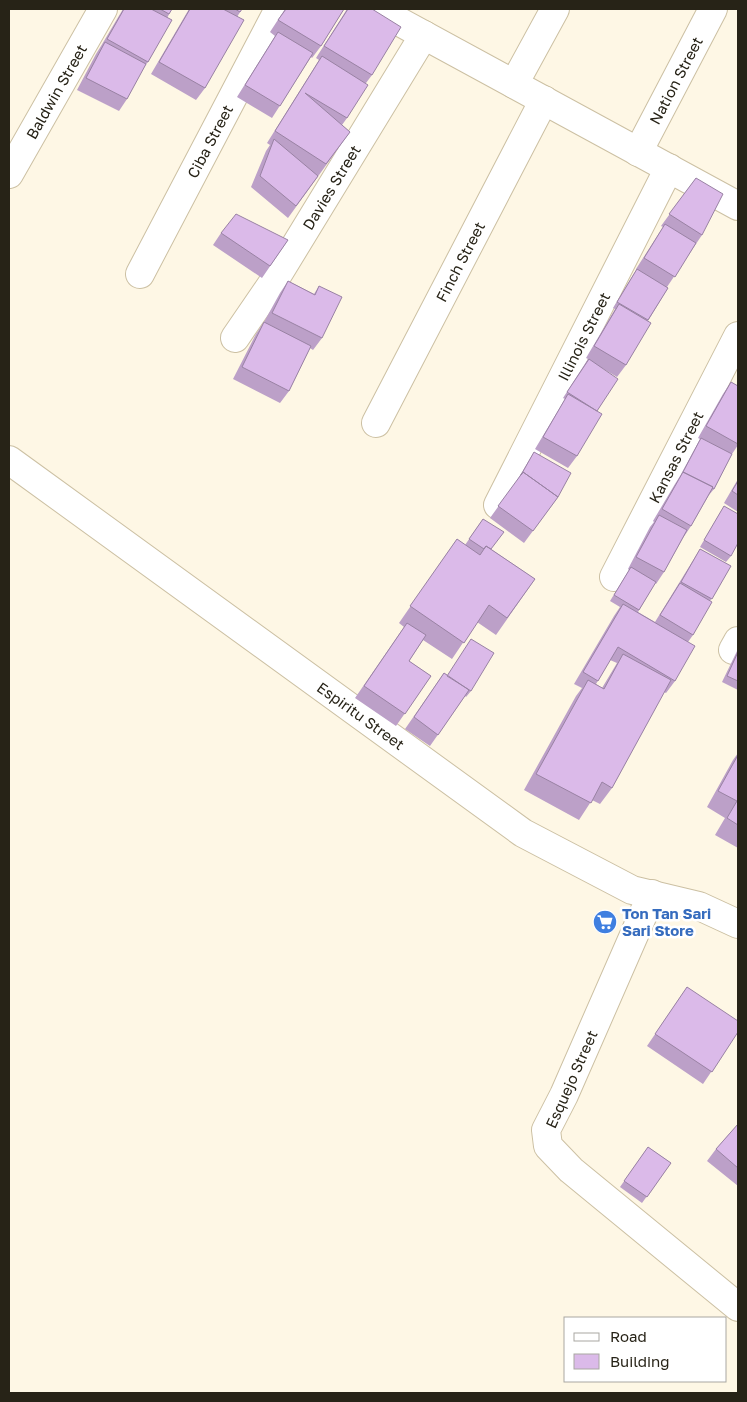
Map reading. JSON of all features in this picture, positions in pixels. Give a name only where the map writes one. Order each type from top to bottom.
[{"type":"street","name":"Baldwin Street","points":[[9,174],[103,9]]},
{"type":"street","name":"Ciba Street","points":[[140,274],[279,9]]},
{"type":"street","points":[[514,84],[555,9]]},
{"type":"street","name":"Nation Street","points":[[638,152],[713,9]]},
{"type":"street","points":[[387,11],[424,35],[738,206]]},
{"type":"street","name":"Davies Street","points":[[235,338],[272,284],[424,35]]},
{"type":"street","name":"Finch Street","points":[[376,423],[544,100]]},
{"type":"street","name":"Illinois Street","points":[[498,505],[669,168]]},
{"type":"street","name":"Kansas Street","points":[[614,577],[738,336]]},
{"type":"street","name":"Espiritu Street","points":[[9,460],[523,833],[632,890],[699,906],[738,924]]},
{"type":"street","name":"Esquejo Street","points":[[652,894],[564,1095],[546,1130],[548,1146],[571,1170],[738,1307]]},
{"type":"building","points":[[124,9],[151,9],[172,20],[148,62],[107,39]]},
{"type":"building","points":[[160,9],[172,9],[169,14]]},
{"type":"building","points":[[190,9],[223,9],[244,20],[205,88],[159,62]]},
{"type":"building","points":[[286,9],[344,9],[321,46],[278,20]]},
{"type":"building","points":[[348,9],[372,9],[401,27],[372,75],[324,46]]},
{"type":"building","points":[[278,32],[313,53],[280,106],[245,85]]},
{"type":"building","points":[[105,42],[146,64],[127,99],[86,78]]},
{"type":"building","points":[[322,56],[368,85],[347,118],[305,93],[350,132],[326,164],[275,131]]},
{"type":"building","points":[[274,139],[318,176],[296,206],[260,176]]},
{"type":"building","points":[[696,178],[723,194],[702,235],[669,214]]},
{"type":"building","points":[[236,214],[288,240],[270,266],[221,233]]},
{"type":"building","points":[[665,224],[696,243],[675,277],[644,258]]},
{"type":"building","points":[[637,269],[668,288],[648,320],[617,302]]},
{"type":"building","points":[[288,281],[315,295],[319,286],[342,297],[322,338],[272,313]]},
{"type":"building","points":[[619,304],[651,323],[626,365],[594,346]]},
{"type":"building","points":[[264,322],[311,346],[289,391],[242,367]]},
{"type":"building","points":[[589,359],[618,379],[597,411],[567,392]]},
{"type":"building","points":[[731,382],[738,386],[738,444],[706,426]]},
{"type":"building","points":[[568,394],[602,414],[577,456],[543,437]]},
{"type":"building","points":[[701,438],[732,454],[714,489],[683,472]]},
{"type":"building","points":[[534,452],[571,473],[558,497],[523,472],[521,475]]},
{"type":"building","points":[[523,472],[558,497],[533,531],[498,506]]},
{"type":"building","points":[[683,472],[713,487],[691,526],[662,509]]},
{"type":"building","points":[[738,481],[738,495],[732,491]]},
{"type":"building","points":[[724,506],[738,514],[738,543],[731,556],[704,540]]},
{"type":"building","points":[[659,515],[687,530],[664,572],[636,557]]},
{"type":"building","points":[[483,519],[504,532],[491,549],[486,546],[484,549],[469,539]]},
{"type":"building","points":[[457,539],[480,555],[486,546],[535,579],[507,618],[489,605],[464,643],[410,606]]},
{"type":"building","points":[[700,549],[731,566],[712,599],[681,582]]},
{"type":"building","points":[[631,567],[656,582],[639,610],[614,595]]},
{"type":"building","points":[[680,583],[712,602],[693,635],[660,615]]},
{"type":"building","points":[[623,604],[695,646],[675,681],[618,647],[598,681],[583,672]]},
{"type":"building","points":[[407,623],[426,635],[409,661],[431,676],[405,714],[364,686]]},
{"type":"building","points":[[471,639],[494,653],[471,691],[447,676]]},
{"type":"building","points":[[738,652],[738,681],[727,676]]},
{"type":"building","points":[[623,654],[671,680],[612,788],[602,782],[591,803],[536,774],[588,680],[604,689]]},
{"type":"building","points":[[444,673],[469,690],[438,735],[414,717]]},
{"type":"building","points":[[738,755],[738,825],[727,818],[737,801],[718,791]]},
{"type":"building","points":[[687,987],[738,1021],[738,1032],[712,1072],[655,1034]]},
{"type":"building","points":[[738,1124],[738,1168],[716,1149]]},
{"type":"building","points":[[648,1147],[671,1163],[647,1197],[624,1181]]},
{"type":"place","name":"Ton Tan Sari Sari Store","points":[[605,922]]}]
